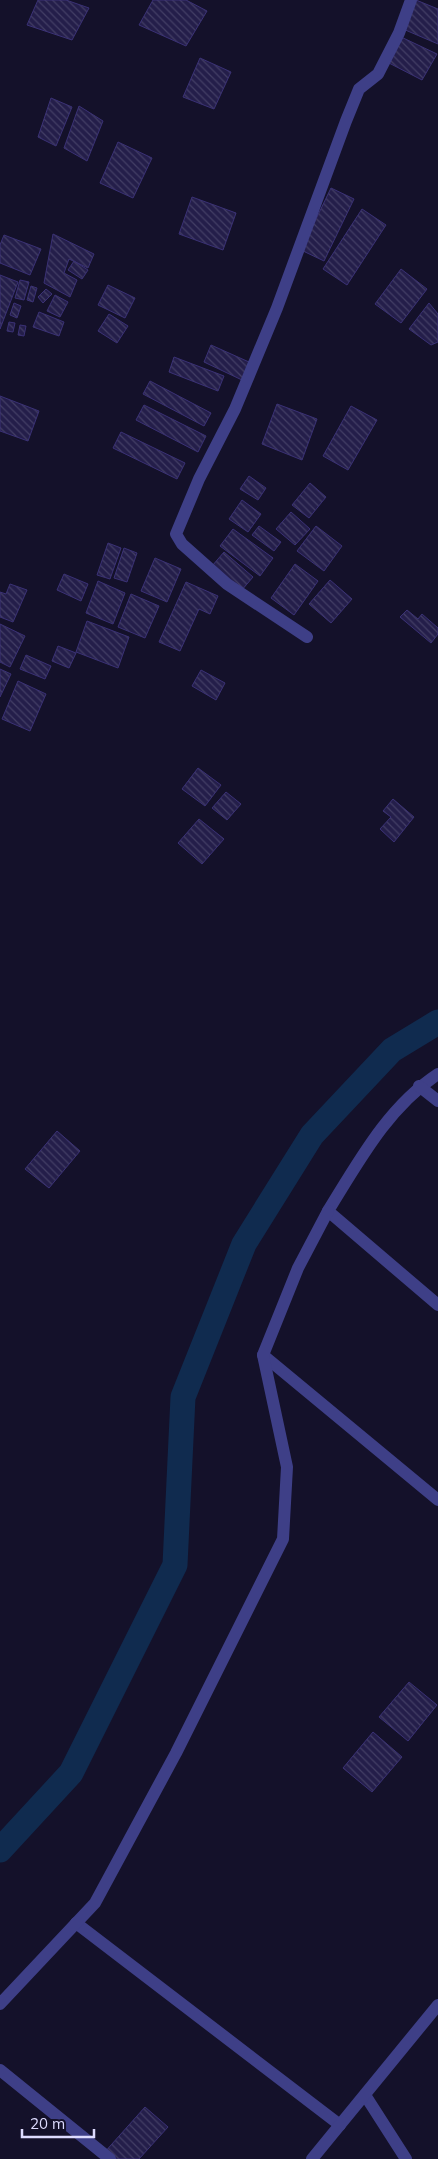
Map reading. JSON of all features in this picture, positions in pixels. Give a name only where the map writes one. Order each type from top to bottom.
[{"type":"street","points":[[307,637],[228,584],[182,544],[176,534],[199,479],[235,409],[277,308],[359,89],[378,74],[399,33],[411,0]]},
{"type":"street","points":[[0,2004],[95,1903],[158,1786],[283,1539],[288,1467],[263,1355],[298,1268],[328,1211],[370,1144],[402,1103],[420,1086],[438,1074]]},
{"type":"street","points":[[420,1086],[438,1101]]},
{"type":"street","points":[[328,1211],[438,1305]]},
{"type":"street","points":[[263,1355],[438,1500]]},
{"type":"street","points":[[76,1923],[340,2124]]},
{"type":"street","points":[[312,2159],[438,2005]]},
{"type":"street","points":[[0,2070],[110,2159]]},
{"type":"street","points":[[365,2095],[406,2159]]},
{"type":"building","points":[[38,0],[66,0],[89,8],[72,40],[27,25]]},
{"type":"building","points":[[153,0],[186,0],[207,11],[186,46],[139,25]]},
{"type":"building","points":[[416,0],[438,9],[438,44],[403,29]]},
{"type":"building","points":[[399,36],[437,54],[422,80],[387,62]]},
{"type":"building","points":[[200,58],[231,72],[214,109],[183,97]]},
{"type":"building","points":[[51,98],[72,107],[56,146],[38,137]]},
{"type":"building","points":[[79,106],[103,121],[87,161],[64,148]]},
{"type":"building","points":[[118,142],[152,158],[133,198],[100,183]]},
{"type":"building","points":[[331,188],[354,199],[324,261],[301,250]]},
{"type":"building","points":[[192,197],[236,213],[223,250],[179,234]]},
{"type":"building","points":[[362,209],[386,225],[347,285],[323,269]]},
{"type":"building","points":[[53,234],[94,254],[88,268],[69,259],[64,273],[77,280],[70,297],[44,283]]},
{"type":"building","points":[[4,235],[41,249],[30,275],[0,263],[0,245]]},
{"type":"building","points":[[74,261],[88,270],[82,279],[68,270]]},
{"type":"building","points":[[401,269],[427,289],[401,323],[375,304]]},
{"type":"building","points":[[0,275],[18,282],[0,329]]},
{"type":"building","points":[[20,280],[29,282],[24,300],[15,298]]},
{"type":"building","points":[[108,285],[135,298],[125,318],[98,305]]},
{"type":"building","points":[[31,286],[37,288],[33,302],[27,300]]},
{"type":"building","points":[[46,289],[52,294],[43,303],[38,297]]},
{"type":"building","points":[[55,295],[68,302],[60,317],[47,311]]},
{"type":"building","points":[[14,303],[21,306],[17,318],[10,315]]},
{"type":"building","points":[[429,303],[438,314],[438,342],[431,345],[409,329]]},
{"type":"building","points":[[39,312],[64,322],[59,336],[33,327]]},
{"type":"building","points":[[109,314],[128,326],[117,343],[98,331]]},
{"type":"building","points":[[9,322],[15,323],[13,332],[7,331]]},
{"type":"building","points":[[20,325],[26,326],[24,336],[18,335]]},
{"type":"building","points":[[211,345],[249,362],[242,380],[204,362]]},
{"type":"building","points":[[174,357],[224,376],[218,391],[169,372]]},
{"type":"building","points":[[150,381],[211,413],[204,426],[143,394]]},
{"type":"building","points":[[0,396],[39,411],[28,441],[0,431]]},
{"type":"building","points":[[277,404],[317,419],[302,460],[262,444]]},
{"type":"building","points":[[144,405],[206,436],[198,452],[136,420]]},
{"type":"building","points":[[351,406],[377,420],[348,470],[323,456]]},
{"type":"building","points":[[121,432],[185,463],[177,479],[113,448]]},
{"type":"building","points":[[249,476],[266,488],[258,500],[240,489]]},
{"type":"building","points":[[310,483],[326,497],[309,518],[292,505]]},
{"type":"building","points":[[242,500],[261,514],[248,532],[229,519]]},
{"type":"building","points":[[291,512],[310,529],[295,545],[276,529]]},
{"type":"building","points":[[259,526],[281,542],[274,551],[252,535]]},
{"type":"building","points":[[316,526],[342,546],[324,571],[297,551]]},
{"type":"building","points":[[233,529],[273,558],[260,576],[220,546]]},
{"type":"building","points":[[108,543],[121,548],[110,579],[97,575]]},
{"type":"building","points":[[124,548],[137,553],[127,582],[114,578]]},
{"type":"building","points":[[224,552],[253,577],[241,591],[212,566]]},
{"type":"building","points":[[155,558],[181,569],[167,602],[141,591]]},
{"type":"building","points":[[295,564],[318,581],[294,615],[271,598]]},
{"type":"building","points":[[64,574],[88,584],[81,601],[57,590]]},
{"type":"building","points":[[330,580],[352,599],[331,623],[309,604]]},
{"type":"building","points":[[98,581],[125,593],[113,624],[86,613]]},
{"type":"building","points":[[186,582],[218,596],[210,614],[199,609],[180,651],[159,642]]},
{"type":"building","points":[[10,584],[27,590],[13,622],[0,617],[0,592],[6,594]]},
{"type":"building","points":[[131,594],[159,606],[145,638],[118,627]]},
{"type":"building","points":[[407,610],[418,619],[422,614],[438,628],[438,634],[431,643],[400,617]]},
{"type":"building","points":[[87,621],[129,637],[118,668],[76,652]]},
{"type":"building","points":[[0,624],[25,636],[10,667],[0,662]]},
{"type":"building","points":[[58,646],[76,653],[69,668],[52,661]]},
{"type":"building","points":[[26,655],[51,666],[45,679],[20,669]]},
{"type":"building","points":[[0,669],[11,674],[0,697]]},
{"type":"building","points":[[201,670],[225,683],[216,700],[192,686]]},
{"type":"building","points":[[18,681],[46,694],[30,731],[2,719]]},
{"type":"building","points":[[198,768],[221,785],[205,806],[182,789]]},
{"type":"building","points":[[226,792],[241,804],[227,820],[212,808]]},
{"type":"building","points":[[393,799],[414,817],[394,842],[380,829],[391,817],[383,811]]},
{"type":"building","points":[[199,819],[224,839],[202,864],[178,843]]},
{"type":"building","points":[[57,1131],[80,1151],[49,1188],[25,1169]]},
{"type":"building","points":[[409,1682],[437,1705],[408,1741],[379,1717]]},
{"type":"building","points":[[373,1732],[402,1757],[372,1792],[343,1768]]},
{"type":"building","points":[[145,2107],[168,2127],[139,2159],[109,2159],[103,2154]]},
{"type":"waterway","points":[[0,1850],[71,1773],[175,1565],[183,1397],[244,1244],[312,1135],[392,1050],[438,1022]]}]
